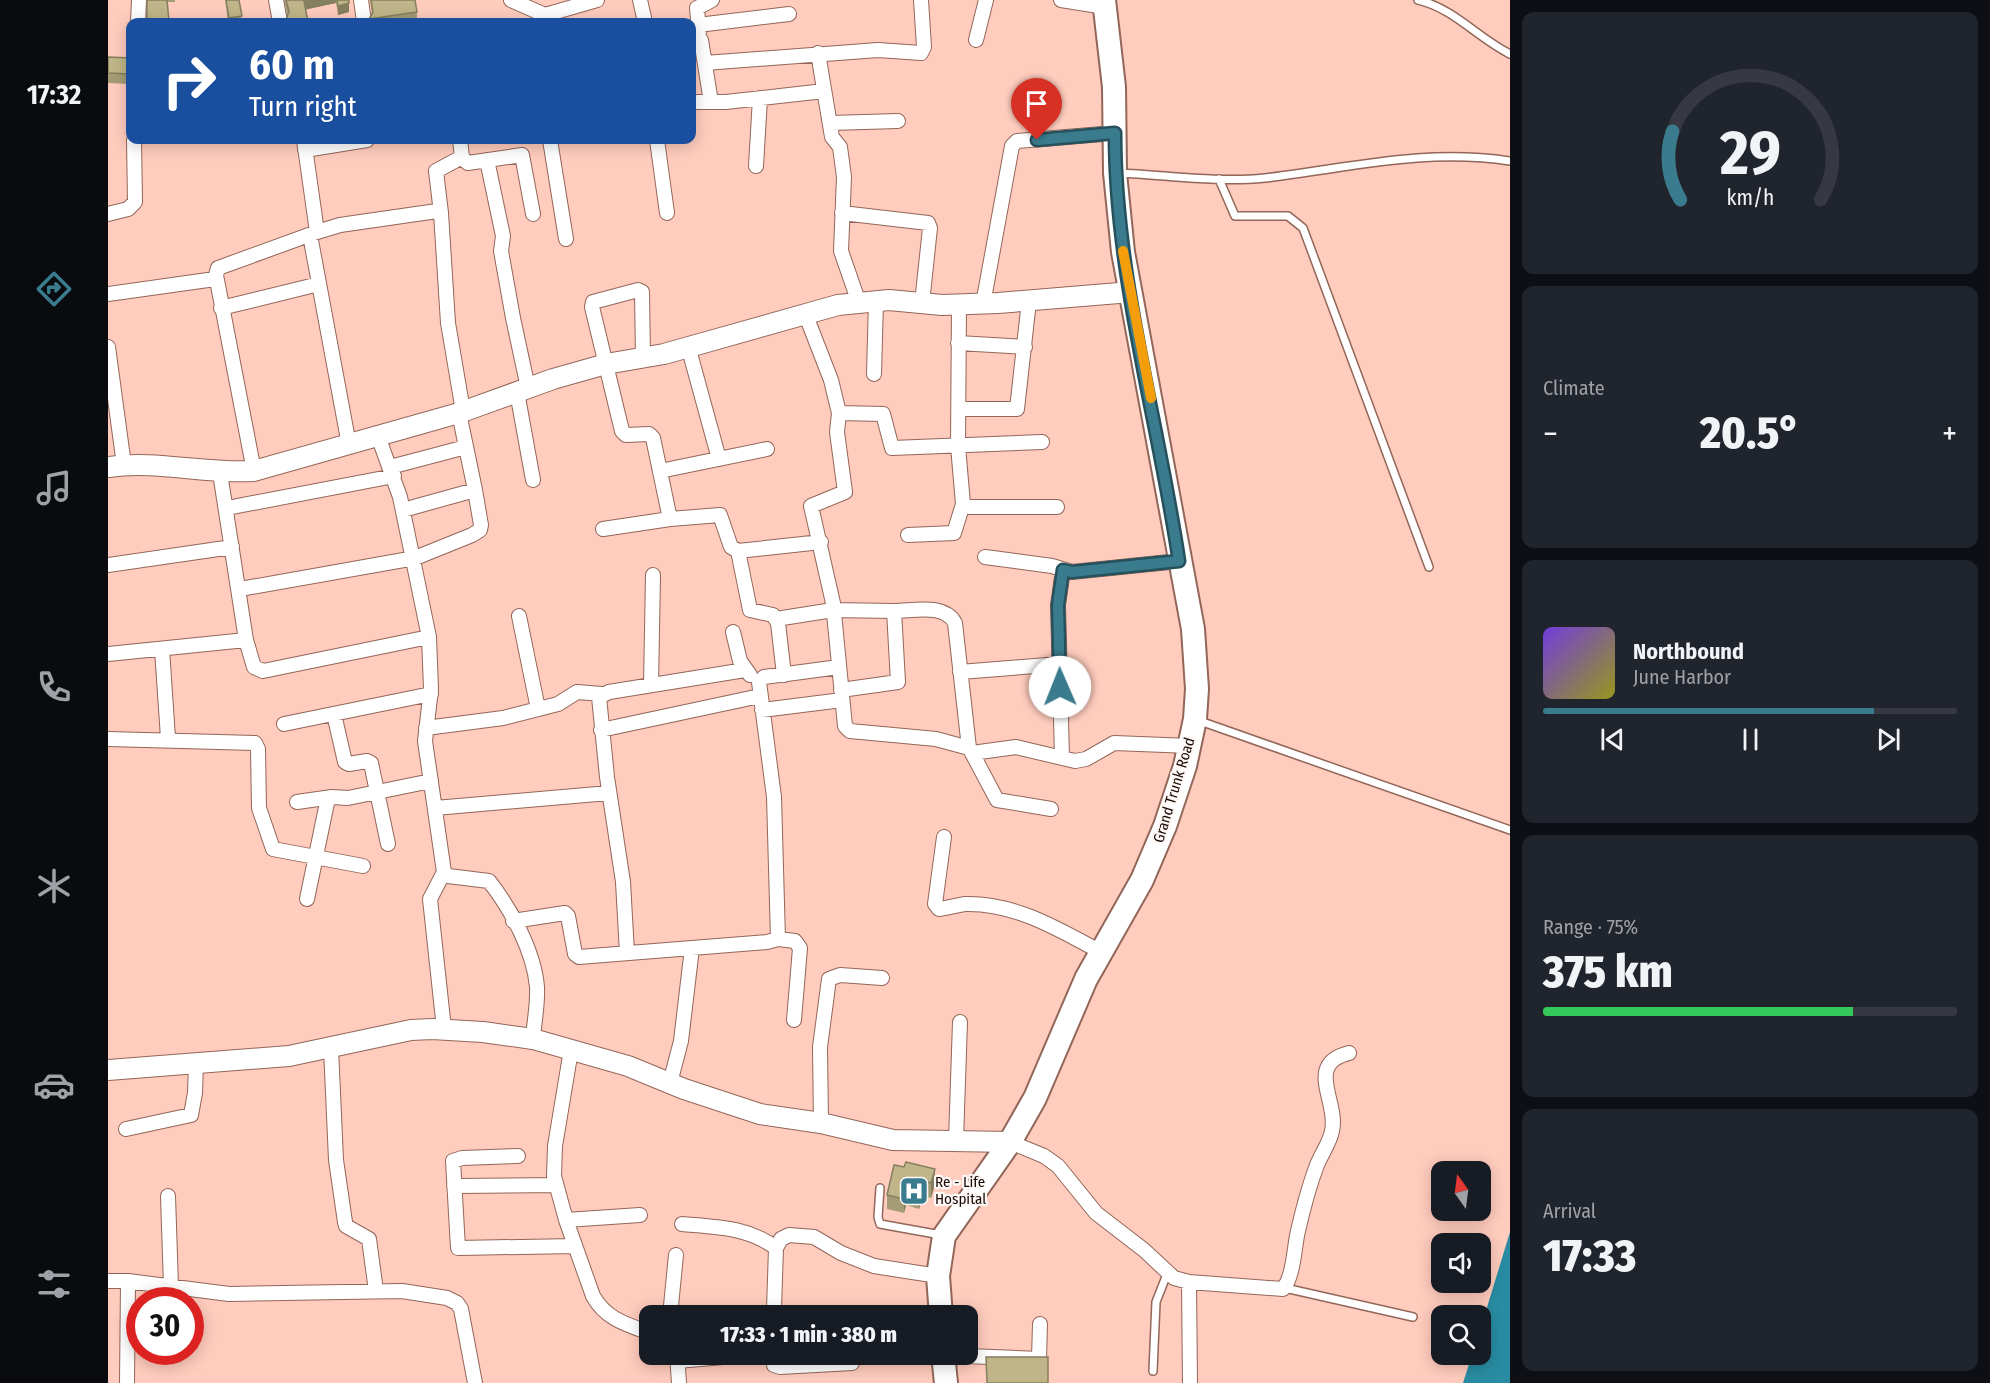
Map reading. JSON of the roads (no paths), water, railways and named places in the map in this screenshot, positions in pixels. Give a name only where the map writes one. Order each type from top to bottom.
[{"type":"main road","name":"Grand Trunk Road","points":[[940,1305],[938,1276],[944,1236],[1010,1142],[1035,1098],[1099,951],[1155,853],[1174,801],[1190,746],[1195,719],[1197,689],[1193,628],[1123,252],[1115,173],[1113,76],[1105,3]]},
{"type":"main road","points":[[944,1365],[946,1383]]},
{"type":"street","points":[[138,18],[139,0]]},
{"type":"street","points":[[276,0],[279,18]]},
{"type":"street","points":[[361,0],[363,18]]},
{"type":"street","points":[[511,0],[544,18]]},
{"type":"street","points":[[549,18],[597,0]]},
{"type":"street","points":[[640,0],[644,18]]},
{"type":"street","points":[[711,102],[705,63],[696,40],[697,8],[712,0]]},
{"type":"street","points":[[705,63],[818,53],[878,50],[921,52],[924,47],[924,7],[921,0]]},
{"type":"street","points":[[976,40],[986,0]]},
{"type":"street","points":[[1061,0],[1105,3]]},
{"type":"street","points":[[698,25],[789,14]]},
{"type":"street","points":[[818,53],[832,139],[839,145],[841,157],[844,183],[841,251],[868,302],[874,374]]},
{"type":"street","points":[[696,102],[824,91]]},
{"type":"street","points":[[756,166],[760,98]]},
{"type":"street","points":[[830,123],[898,122]]},
{"type":"street","points":[[983,304],[1012,146],[1017,141],[1115,133]]},
{"type":"street","points":[[108,214],[128,209],[135,202],[138,144]]},
{"type":"street","points":[[460,144],[462,158],[468,163],[522,155],[533,214]]},
{"type":"street","points":[[551,144],[566,239]]},
{"type":"street","points":[[658,144],[667,213]]},
{"type":"street","points":[[304,145],[319,284],[349,445]]},
{"type":"street","points":[[240,589],[415,558],[480,530],[448,323],[436,171],[462,158]]},
{"type":"street","points":[[487,160],[503,236],[501,250],[522,390],[532,480]]},
{"type":"street","points":[[254,471],[215,279],[218,268],[340,225],[437,211],[441,213]]},
{"type":"street","points":[[842,213],[928,223],[930,228],[922,303]]},
{"type":"street","points":[[108,294],[215,279]]},
{"type":"street","points":[[221,308],[319,284]]},
{"type":"street","points":[[643,358],[642,294],[638,290],[592,303],[622,431],[626,435],[651,435],[670,519]]},
{"type":"street","points":[[108,347],[116,466],[152,465],[220,473],[254,471],[461,412],[606,364],[643,358],[838,304],[868,302],[983,304],[1131,292]]},
{"type":"street","points":[[958,409],[1017,409],[1029,301]]},
{"type":"street","points":[[908,535],[954,533],[963,504],[958,446],[959,304]]},
{"type":"street","points":[[805,313],[831,380],[839,413],[837,432],[845,492],[811,505],[821,542],[834,610],[843,718],[850,731],[930,738],[970,751],[1016,747],[1081,760],[1114,743],[1190,746]]},
{"type":"street","points":[[958,343],[1025,347]]},
{"type":"street","points":[[688,346],[719,459]]},
{"type":"street","points":[[839,413],[883,414],[890,444],[894,449],[1042,442]]},
{"type":"street","points":[[378,436],[392,471],[403,510],[415,558],[429,637],[431,694],[425,741],[444,872],[430,899],[444,1029]]},
{"type":"street","points":[[227,508],[392,471],[466,447]]},
{"type":"street","points":[[660,471],[767,449]]},
{"type":"street","points":[[220,473],[240,589],[246,640],[254,667],[263,670],[429,637]]},
{"type":"street","points":[[403,510],[475,490]]},
{"type":"street","points":[[963,504],[968,507],[1057,507]]},
{"type":"street","points":[[603,529],[670,519],[720,515],[730,547],[738,551],[821,542]]},
{"type":"street","points":[[108,565],[232,547]]},
{"type":"street","points":[[738,551],[750,610],[772,615],[776,619],[784,675]]},
{"type":"street","points":[[985,557],[1052,566],[1072,572],[1179,561]]},
{"type":"street","points":[[1062,758],[1058,605],[1063,570]]},
{"type":"street","points":[[651,685],[653,575]]},
{"type":"street","points":[[776,619],[834,610],[939,610],[951,615],[955,622],[970,751],[997,800],[1051,809]]},
{"type":"street","points":[[601,730],[760,696],[841,695],[898,682],[894,611]]},
{"type":"street","points":[[519,616],[538,709]]},
{"type":"street","points":[[732,632],[740,661],[760,696]]},
{"type":"street","points":[[108,654],[246,640]]},
{"type":"street","points":[[162,650],[168,738]]},
{"type":"street","points":[[960,672],[1060,664]]},
{"type":"street","points":[[778,939],[774,797],[760,696],[764,678],[839,667]]},
{"type":"street","points":[[426,728],[492,721],[558,704],[577,692],[602,694],[745,670]]},
{"type":"street","points":[[284,724],[431,694]]},
{"type":"street","points":[[602,694],[598,702],[623,882],[627,953]]},
{"type":"street","points":[[334,714],[345,762],[349,764],[369,761],[388,844]]},
{"type":"street","points":[[108,739],[168,738],[255,743],[258,749],[259,808],[272,846],[276,850],[363,866]]},
{"type":"street","points":[[297,802],[348,798],[431,781]]},
{"type":"street","points":[[435,808],[609,793]]},
{"type":"street","points":[[308,899],[328,798]]},
{"type":"street","points":[[944,837],[935,904],[939,909],[968,904],[1007,909],[1050,925],[1099,951]]},
{"type":"street","points":[[444,872],[448,876],[485,879],[513,921],[536,980],[533,1039]]},
{"type":"street","points":[[513,921],[565,913],[568,916],[578,957],[767,942],[778,939],[795,941],[800,948],[794,1020]]},
{"type":"street","points":[[670,1083],[681,1041],[692,948]]},
{"type":"street","points":[[821,1123],[820,1047],[829,979],[840,975],[882,978]]},
{"type":"street","points":[[956,1140],[960,1022]]},
{"type":"street","points":[[108,1070],[289,1056],[390,1034],[444,1029],[533,1039],[628,1066],[760,1114],[821,1123],[893,1140],[1010,1142],[1044,1156],[1058,1166],[1096,1213],[1144,1250],[1167,1274],[1189,1282],[1285,1288],[1312,1181],[1333,1130],[1333,1116],[1325,1084],[1326,1073],[1330,1061],[1337,1056],[1349,1053]]},
{"type":"street","points":[[331,1048],[336,1160],[345,1222],[346,1226],[369,1239],[376,1291]]},
{"type":"street","points":[[571,1050],[555,1146],[556,1185],[575,1246],[600,1309],[616,1320],[639,1329]]},
{"type":"street","points":[[126,1129],[191,1115],[195,1093],[196,1063]]},
{"type":"street","points":[[518,1156],[455,1159],[454,1186],[459,1248],[575,1246]]},
{"type":"street","points":[[454,1186],[556,1185]]},
{"type":"street","points":[[168,1196],[171,1286]]},
{"type":"street","points":[[566,1220],[639,1215]]},
{"type":"street","points":[[682,1224],[755,1234],[776,1248]]},
{"type":"street","points":[[772,1305],[776,1248],[785,1236],[801,1234],[814,1237],[841,1253],[874,1266],[938,1276]]},
{"type":"street","points":[[671,1305],[676,1255]]},
{"type":"street","points":[[108,1281],[128,1281],[230,1294],[376,1291],[447,1298],[457,1304],[464,1320],[475,1383]]},
{"type":"street","points":[[127,1383],[128,1281]]},
{"type":"street","points":[[1189,1282],[1190,1383]]},
{"type":"street","points":[[978,1356],[1039,1359],[1040,1324]]},
{"type":"street","points":[[678,1365],[679,1383]]},
{"type":"street","points":[[774,1365],[780,1367],[816,1365]]},
{"type":"lane","points":[[1418,0],[1435,4],[1491,45],[1510,54]]},
{"type":"lane","points":[[1115,173],[1219,179],[1263,178],[1412,156],[1463,156],[1510,161]]},
{"type":"lane","points":[[1219,179],[1235,216],[1288,216],[1304,228],[1429,567]]},
{"type":"lane","points":[[1195,719],[1510,830]]},
{"type":"lane","points":[[880,1188],[878,1217],[880,1224],[944,1236]]},
{"type":"lane","points":[[1153,1371],[1156,1302],[1167,1274]]},
{"type":"lane","points":[[1285,1288],[1413,1317]]},
{"type":"water","points":[[1510,1232],[1510,1383],[1463,1383],[1469,1365],[1491,1365],[1491,1305],[1488,1305]]},
{"type":"place","name":"Re - Life Hospital","points":[[914,1191]]}]
